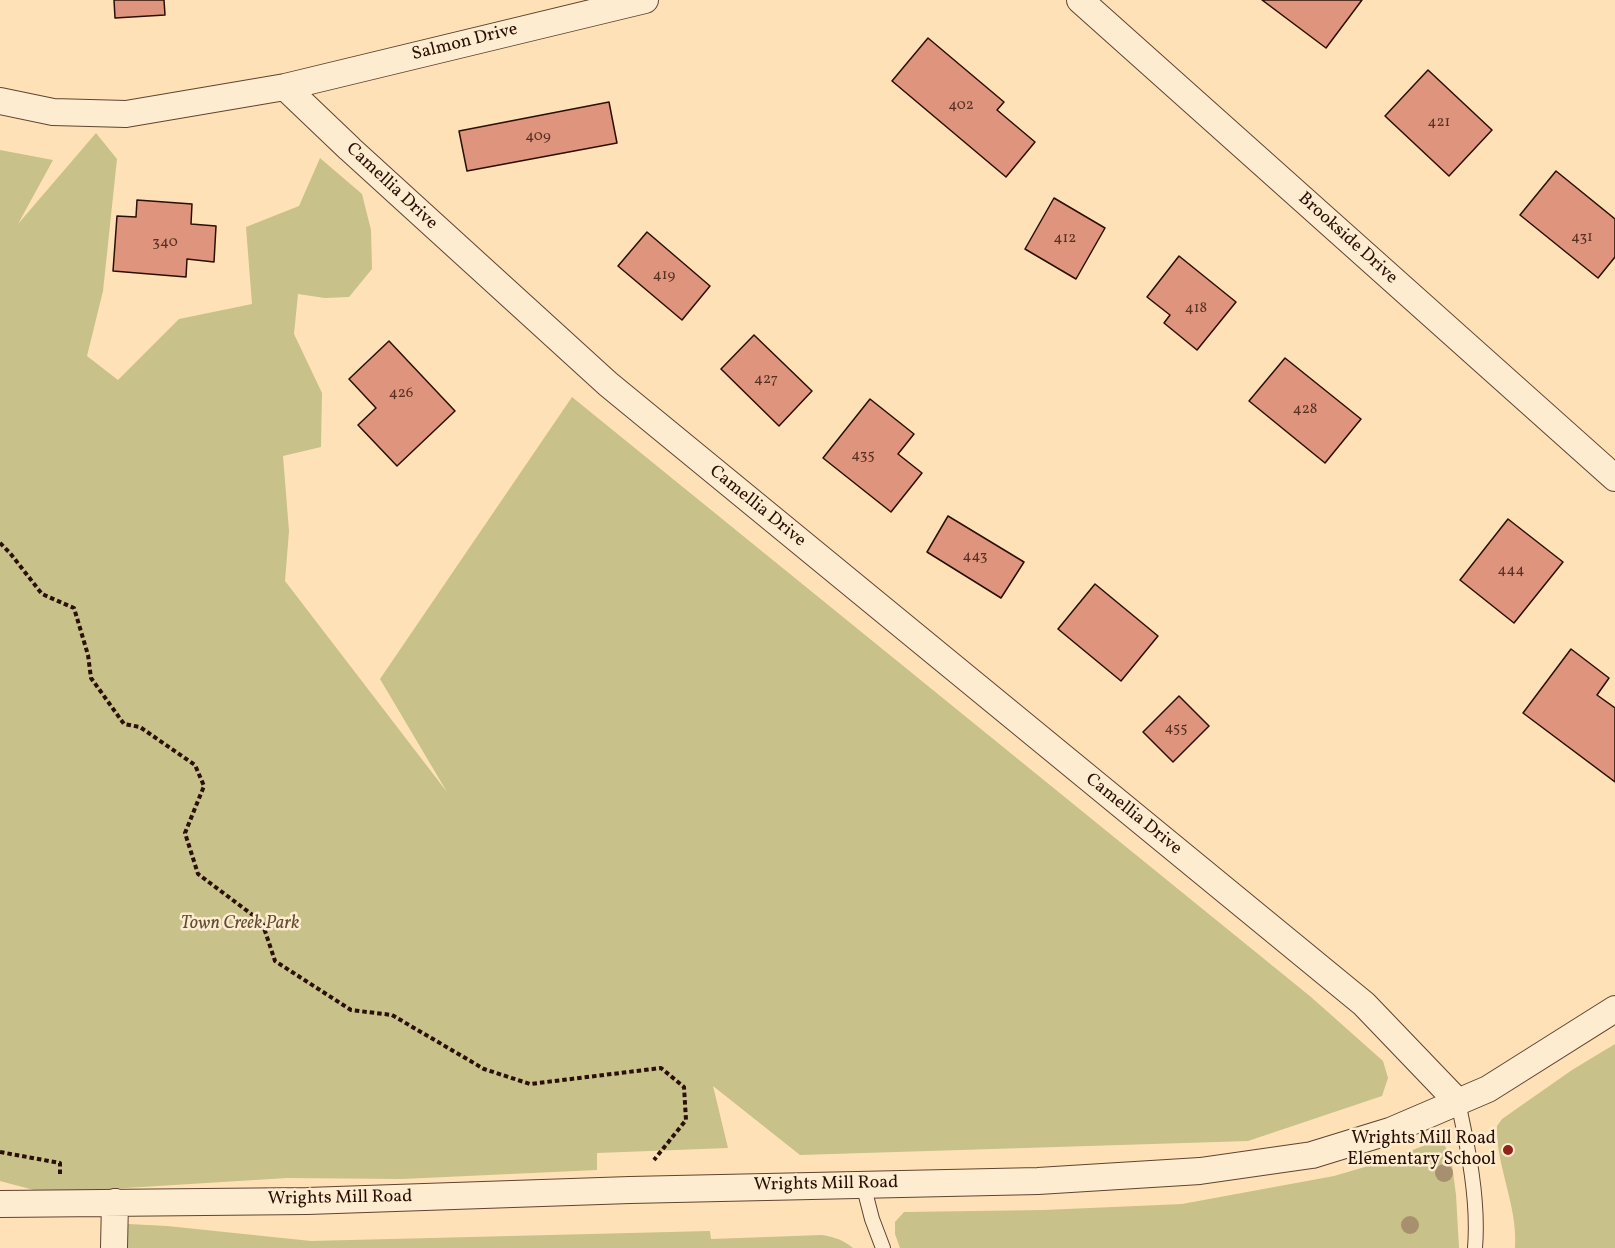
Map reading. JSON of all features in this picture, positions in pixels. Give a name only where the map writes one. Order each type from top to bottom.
[{"type":"street","name":"Salmon Drive","points":[[285,87],[645,0]]},
{"type":"street","name":"Brookside Drive","points":[[1080,0],[1615,478]]},
{"type":"street","points":[[0,101],[53,112],[126,114],[285,87]]},
{"type":"street","name":"Camellia Drive","points":[[285,87],[608,384],[1364,1004],[1458,1101]]},
{"type":"street","name":"Wrights Mill Road","points":[[0,1203],[307,1201],[1061,1179],[1200,1171],[1312,1155],[1390,1131],[1488,1089],[1615,1009]]},
{"type":"street","points":[[114,1248],[115,1202]]},
{"type":"lane","points":[[1458,1101],[1474,1201],[1477,1233],[1475,1248]]},
{"type":"lane","points":[[863,1184],[872,1219],[883,1248]]},
{"type":"path","points":[[0,543],[42,594],[74,608],[88,655],[91,678],[124,724],[140,727],[195,765],[204,786],[185,832],[198,874],[262,922],[275,962],[351,1010],[392,1015],[484,1069],[530,1084],[662,1068],[684,1087],[686,1120],[630,1190]]},
{"type":"path","points":[[0,1152],[60,1163],[59,1186]]},
{"type":"green space","name":"Town Creek Park","points":[[96,133],[117,159],[103,291],[87,356],[118,380],[179,319],[252,304],[246,227],[299,206],[320,158],[362,194],[371,230],[372,269],[349,297],[325,298],[298,294],[294,334],[322,393],[321,447],[283,456],[289,531],[285,581],[447,792],[380,679],[572,397],[1311,997],[1383,1061],[1388,1078],[1382,1096],[1248,1141],[800,1155],[713,1086],[728,1148],[597,1153],[597,1170],[402,1179],[287,1178],[45,1193],[0,1181],[0,150],[53,160],[18,224]]},
{"type":"green space","points":[[1615,1044],[1615,1248],[1515,1248],[1513,1217],[1500,1156],[1497,1126],[1502,1119],[1572,1070]]},
{"type":"green space","points":[[1441,1139],[1451,1157],[1459,1248],[900,1248],[895,1234],[895,1222],[904,1212],[1044,1210],[1182,1204],[1334,1176],[1382,1162]]},
{"type":"green space","points":[[128,1224],[311,1241],[710,1231],[711,1239],[822,1235],[839,1239],[853,1248],[122,1248]]},
{"type":"building","points":[[114,0],[164,0],[165,15],[115,18]]},
{"type":"building","points":[[1262,0],[1362,0],[1326,48]]},
{"type":"building","points":[[928,38],[1004,102],[997,110],[1035,142],[1006,177],[892,81]]},
{"type":"building","points":[[1428,70],[1492,130],[1449,176],[1385,116]]},
{"type":"building","points":[[609,102],[617,143],[467,171],[459,131]]},
{"type":"building","points":[[1556,171],[1615,219],[1615,257],[1598,278],[1520,215]]},
{"type":"building","points":[[1054,198],[1105,228],[1076,279],[1025,249]]},
{"type":"building","points":[[137,200],[192,204],[191,224],[216,226],[214,262],[187,259],[186,277],[113,271],[117,216],[136,217]]},
{"type":"building","points":[[647,232],[710,286],[682,320],[618,266]]},
{"type":"building","points":[[1179,256],[1236,302],[1197,350],[1164,323],[1170,315],[1147,297]]},
{"type":"building","points":[[754,335],[812,391],[779,426],[721,369]]},
{"type":"building","points":[[389,341],[455,411],[397,466],[358,425],[376,408],[349,379]]},
{"type":"building","points":[[1285,358],[1361,419],[1325,463],[1249,401]]},
{"type":"building","points":[[870,399],[914,434],[898,454],[922,473],[891,512],[823,458]]},
{"type":"building","points":[[948,516],[1024,562],[1001,598],[927,552]]},
{"type":"building","points":[[1508,519],[1563,562],[1514,623],[1460,580]]},
{"type":"building","points":[[1095,584],[1158,636],[1121,681],[1058,629]]},
{"type":"building","points":[[1571,649],[1609,678],[1597,695],[1615,708],[1615,782],[1523,713]]},
{"type":"building","points":[[1179,696],[1209,726],[1173,762],[1143,732]]},
{"type":"place","name":"Wrights Mill Road Elementary School","points":[[1508,1150]]}]
